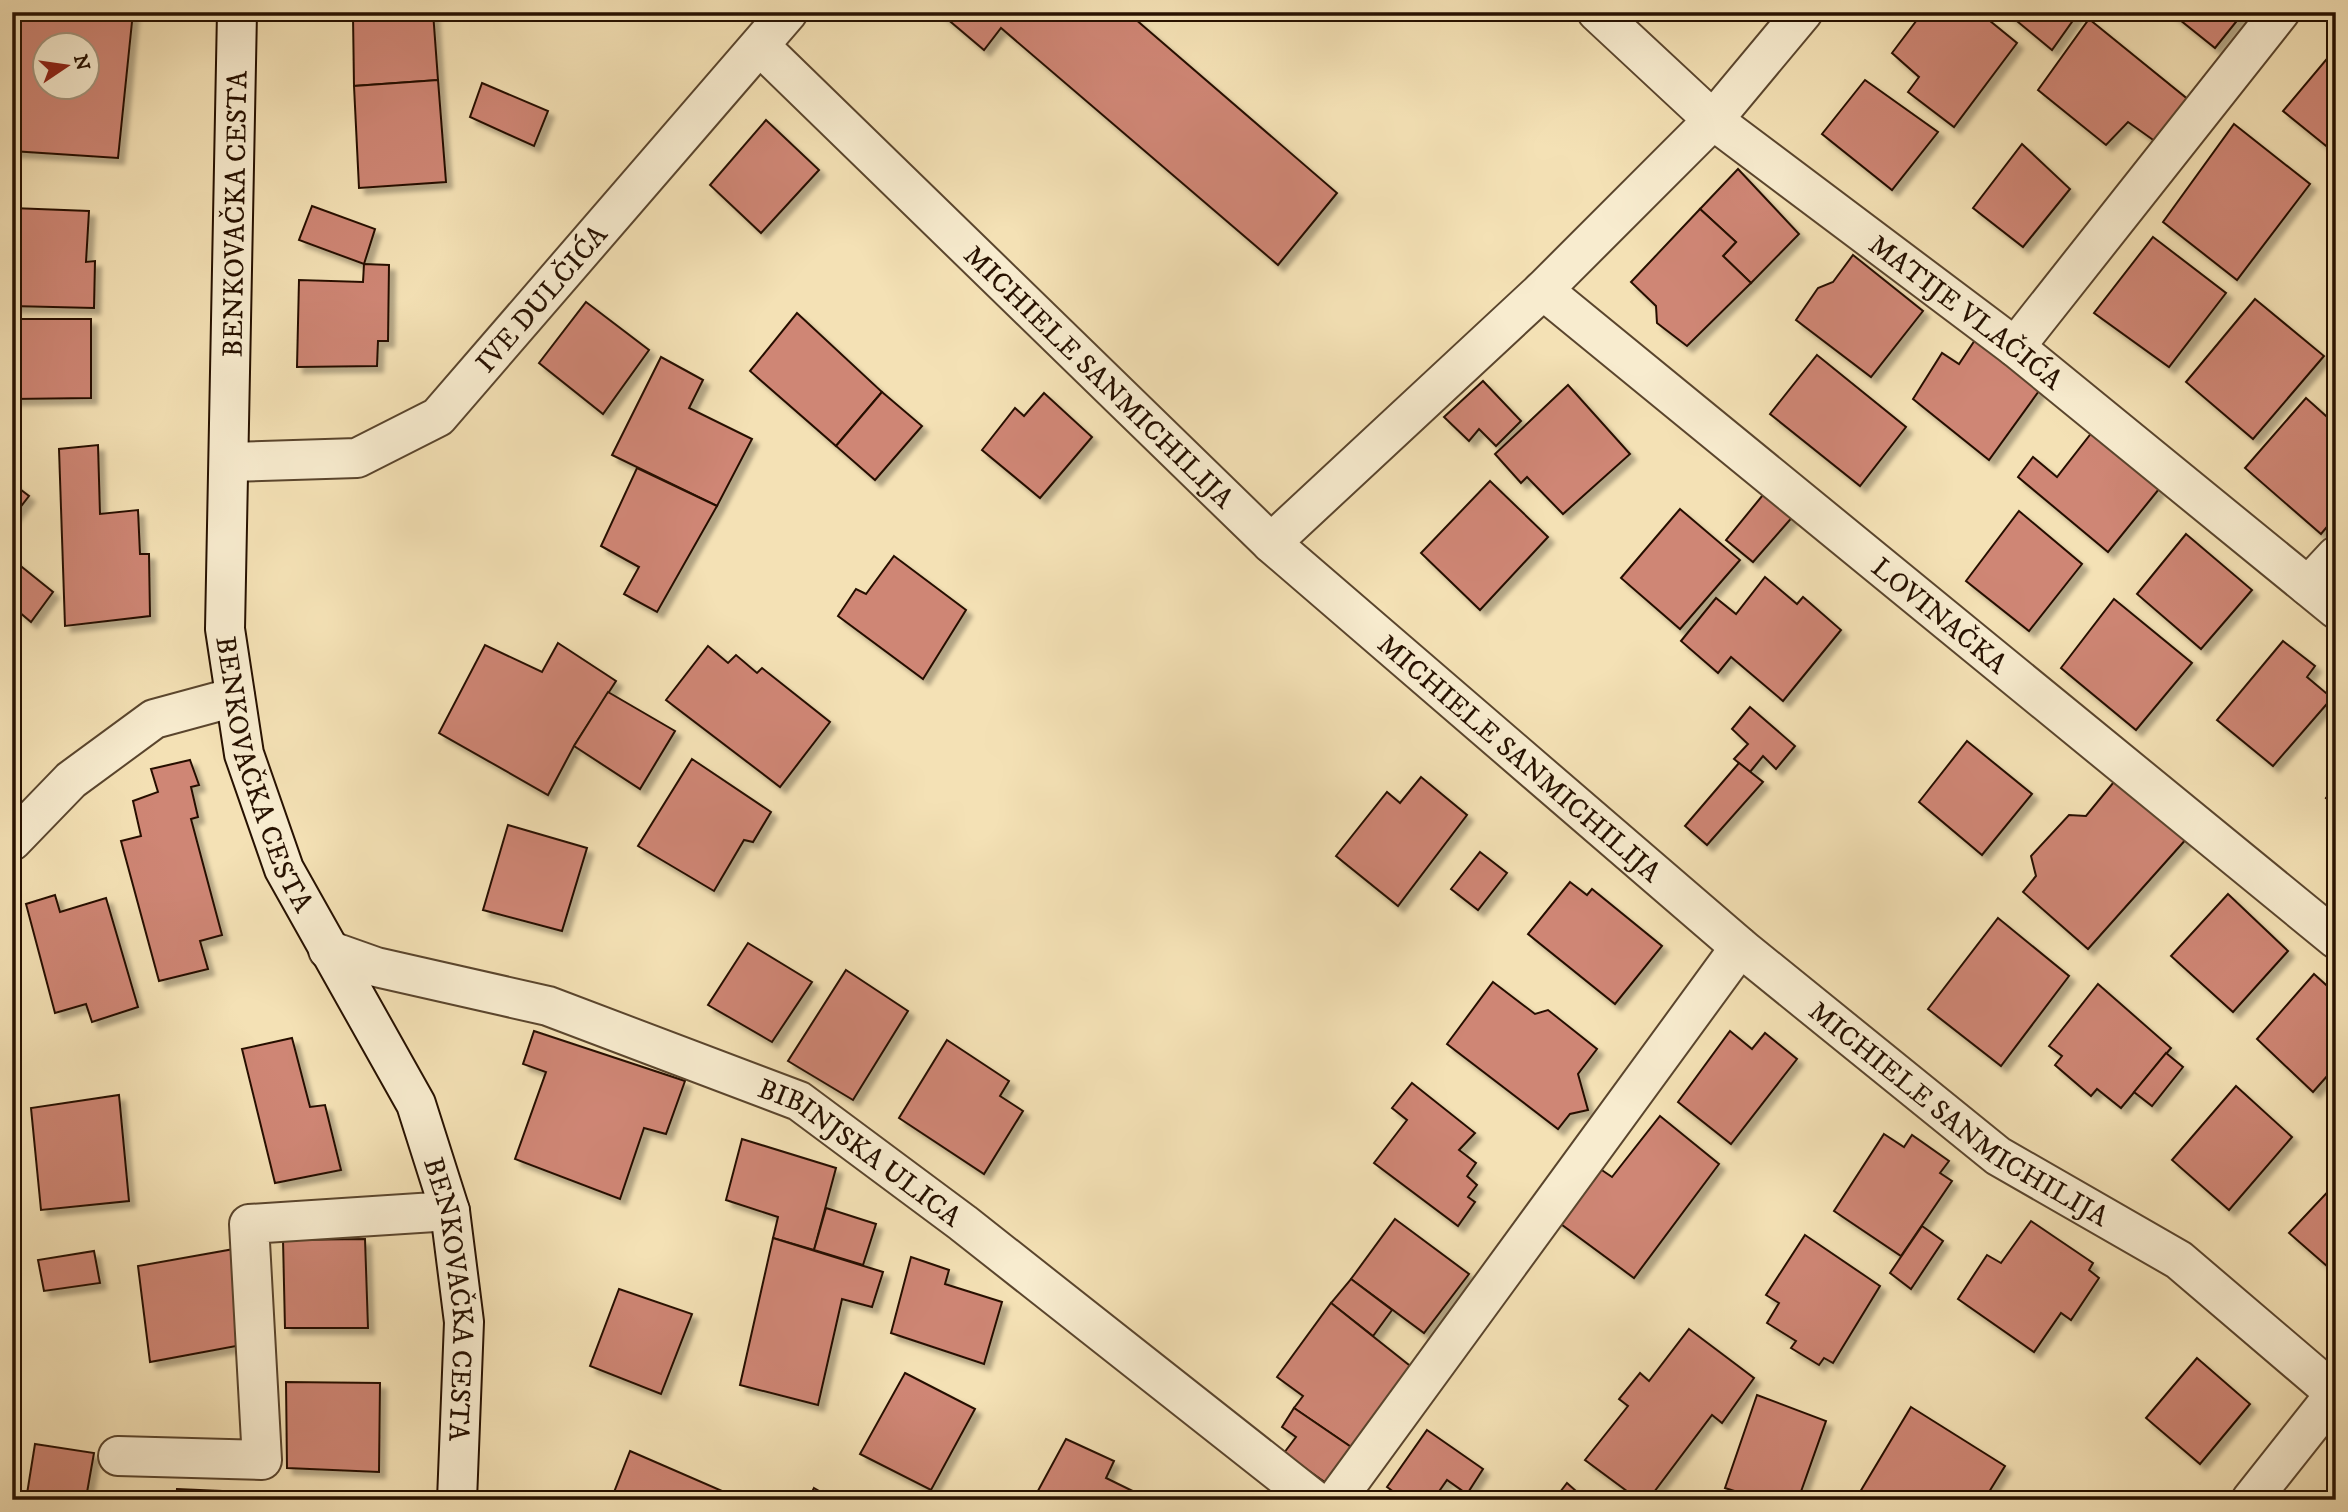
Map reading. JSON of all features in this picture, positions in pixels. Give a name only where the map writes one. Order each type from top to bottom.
[{"type":"street","name":"BENKOVAČKA CESTA","points":[[237,12],[225,629],[235,697],[244,754],[284,869],[416,1104],[450,1211],[464,1322],[457,1500]]},
{"type":"street","name":"IVE DULČIĆA","points":[[229,462],[357,458],[438,417],[761,47],[788,12]]},
{"type":"street","name":"MATIJE VLAČIĆA","points":[[1597,12],[1713,120],[2015,347],[2322,598]]},
{"type":"street","points":[[1270,543],[1544,290],[1713,120],[1803,12]]},
{"type":"street","points":[[2015,347],[2280,12]]},
{"type":"street","name":"MICHIELE SANMICHILIJA","points":[[761,47],[1270,543],[1740,947],[1998,1156],[2179,1260],[2336,1394]]},
{"type":"street","name":"LOVINAČKA","points":[[1544,290],[2336,939]]},
{"type":"street","points":[[2322,598],[2336,556]]},
{"type":"street","points":[[12,841],[71,780],[154,719],[235,697]]},
{"type":"street","points":[[1336,1500],[1740,947]]},
{"type":"street","name":"BIBINJSKA ULICA","points":[[328,950],[376,967],[548,1006],[799,1101],[963,1223],[1314,1500]]},
{"type":"street","points":[[118,1456],[262,1460],[249,1224],[450,1211]]},
{"type":"street","points":[[2250,1500],[2336,1394]]},
{"type":"building","points":[[12,12],[133,12],[118,158],[12,151]]},
{"type":"building","points":[[433,12],[438,80],[354,86],[353,16]]},
{"type":"building","points":[[939,12],[1127,12],[1337,193],[1278,265],[1001,28],[984,50]]},
{"type":"building","points":[[1923,12],[1979,12],[2017,43],[1954,127],[1908,92],[1919,77],[1892,53]]},
{"type":"building","points":[[2006,12],[2079,12],[2052,50]]},
{"type":"building","points":[[2170,12],[2244,12],[2215,48]]},
{"type":"building","points":[[2089,19],[2190,101],[2156,142],[2128,122],[2106,145],[2038,90]]},
{"type":"building","points":[[2336,48],[2336,154],[2283,111]]},
{"type":"building","points":[[438,80],[446,182],[359,188],[354,86]]},
{"type":"building","points":[[1865,80],[1938,132],[1892,190],[1822,134]]},
{"type":"building","points":[[482,83],[548,111],[534,146],[470,117]]},
{"type":"building","points":[[766,120],[819,170],[761,233],[710,185]]},
{"type":"building","points":[[2234,124],[2310,184],[2237,280],[2163,222]]},
{"type":"building","points":[[2022,144],[2070,189],[2023,247],[1973,208]]},
{"type":"building","points":[[1738,169],[1799,234],[1751,283],[1723,256],[1736,242],[1700,209]]},
{"type":"building","points":[[312,206],[375,229],[364,264],[299,240]]},
{"type":"building","points":[[12,208],[89,211],[86,262],[95,261],[94,308],[12,306]]},
{"type":"building","points":[[1700,209],[1736,242],[1723,256],[1751,283],[1687,346],[1657,323],[1656,306],[1631,282]]},
{"type":"building","points":[[2153,237],[2226,293],[2169,367],[2094,313]]},
{"type":"building","points":[[1853,255],[1923,311],[1871,377],[1796,320],[1818,288],[1833,282]]},
{"type":"building","points":[[364,264],[389,265],[388,341],[378,341],[377,366],[297,367],[299,280],[363,282]]},
{"type":"building","points":[[2255,299],[2324,356],[2253,439],[2186,382]]},
{"type":"building","points":[[586,302],[649,350],[603,414],[539,363]]},
{"type":"building","points":[[797,313],[882,392],[836,446],[750,371]]},
{"type":"building","points":[[12,319],[91,319],[91,398],[12,399]]},
{"type":"building","points":[[1979,334],[2044,384],[1989,460],[1913,399],[1942,353],[1959,364]]},
{"type":"building","points":[[1817,355],[1906,427],[1860,486],[1770,414]]},
{"type":"building","points":[[661,357],[703,380],[689,408],[752,439],[717,506],[612,455]]},
{"type":"building","points":[[1483,381],[1521,421],[1496,446],[1479,429],[1469,441],[1444,417]]},
{"type":"building","points":[[1568,385],[1630,454],[1563,514],[1527,477],[1521,483],[1495,454]]},
{"type":"building","points":[[882,392],[922,426],[875,480],[836,446]]},
{"type":"building","points":[[1044,393],[1092,437],[1040,498],[982,450],[1015,408],[1024,416]]},
{"type":"building","points":[[2306,398],[2336,425],[2336,516],[2321,534],[2245,468]]},
{"type":"building","points":[[2093,431],[2159,489],[2108,552],[2018,477],[2033,457],[2057,477]]},
{"type":"building","points":[[98,445],[100,514],[138,510],[140,554],[149,554],[150,616],[65,626],[59,449]]},
{"type":"building","points":[[637,468],[717,506],[657,612],[624,594],[639,567],[601,546]]},
{"type":"building","points":[[1490,481],[1548,537],[1480,610],[1421,553]]},
{"type":"building","points":[[12,483],[29,496],[12,518]]},
{"type":"building","points":[[1767,490],[1795,514],[1753,562],[1726,540]]},
{"type":"building","points":[[1680,509],[1740,560],[1680,629],[1621,578]]},
{"type":"building","points":[[2019,511],[2082,564],[2029,631],[1966,581]]},
{"type":"building","points":[[2186,534],[2252,590],[2201,649],[2137,594]]},
{"type":"building","points":[[894,556],[966,610],[923,679],[838,616],[856,589],[866,594]]},
{"type":"building","points":[[12,559],[53,592],[31,622],[12,606]]},
{"type":"building","points":[[1765,577],[1797,604],[1803,597],[1841,630],[1783,701],[1731,657],[1718,673],[1681,641],[1716,598],[1736,614]]},
{"type":"building","points":[[2114,599],[2192,663],[2136,730],[2061,668]]},
{"type":"building","points":[[2283,641],[2315,666],[2307,677],[2332,698],[2273,766],[2217,720]]},
{"type":"building","points":[[558,643],[616,681],[574,746],[548,795],[439,733],[485,645],[542,672]]},
{"type":"building","points":[[708,646],[728,663],[736,655],[757,673],[762,668],[830,722],[780,787],[666,700]]},
{"type":"building","points":[[608,692],[675,731],[640,789],[574,746]]},
{"type":"building","points":[[1750,707],[1795,746],[1776,769],[1763,756],[1750,772],[1734,759],[1748,744],[1732,729]]},
{"type":"building","points":[[1967,741],[2032,794],[1982,855],[1919,802]]},
{"type":"building","points":[[692,759],[771,812],[753,842],[744,840],[714,891],[638,846]]},
{"type":"building","points":[[190,760],[199,785],[191,787],[198,817],[191,819],[222,935],[200,941],[208,969],[159,981],[121,841],[141,836],[133,801],[158,792],[151,769]]},
{"type":"building","points":[[1739,763],[1763,782],[1707,845],[1685,826]]},
{"type":"building","points":[[1421,777],[1467,815],[1398,906],[1336,856],[1387,792],[1400,803]]},
{"type":"building","points":[[2118,777],[2188,837],[2088,949],[2023,892],[2036,876],[2031,856],[2069,815],[2086,816]]},
{"type":"building","points":[[2336,785],[2336,806],[2326,798]]},
{"type":"building","points":[[508,825],[587,848],[562,931],[483,910]]},
{"type":"building","points":[[1480,852],[1507,873],[1478,910],[1451,889]]},
{"type":"building","points":[[1570,882],[1587,895],[1592,889],[1662,946],[1615,1004],[1528,934]]},
{"type":"building","points":[[2228,894],[2288,951],[2233,1012],[2171,956]]},
{"type":"building","points":[[55,895],[60,912],[106,898],[138,1007],[92,1022],[86,1004],[55,1013],[26,904]]},
{"type":"building","points":[[1998,918],[2069,976],[2001,1066],[1928,1009]]},
{"type":"building","points":[[748,943],[812,982],[772,1042],[708,1005]]},
{"type":"building","points":[[846,970],[908,1011],[853,1100],[788,1061]]},
{"type":"building","points":[[2314,974],[2336,994],[2336,1066],[2313,1092],[2257,1039]]},
{"type":"building","points":[[1493,982],[1535,1014],[1548,1010],[1597,1049],[1578,1074],[1588,1110],[1570,1114],[1558,1129],[1447,1044]]},
{"type":"building","points":[[2098,984],[2171,1048],[2121,1108],[2097,1089],[2091,1096],[2055,1065],[2062,1056],[2049,1046]]},
{"type":"building","points":[[534,1031],[685,1081],[666,1134],[644,1128],[620,1199],[515,1159],[546,1072],[523,1064]]},
{"type":"building","points":[[1730,1031],[1752,1049],[1765,1033],[1797,1059],[1731,1144],[1678,1102]]},
{"type":"building","points":[[292,1038],[310,1107],[325,1105],[341,1170],[275,1183],[242,1049]]},
{"type":"building","points":[[947,1040],[1009,1081],[1000,1096],[1023,1111],[984,1174],[899,1118]]},
{"type":"building","points":[[2166,1053],[2183,1067],[2152,1106],[2134,1092]]},
{"type":"building","points":[[1412,1083],[1475,1133],[1459,1150],[1476,1163],[1467,1176],[1477,1185],[1468,1197],[1475,1202],[1458,1226],[1374,1163],[1407,1120],[1392,1108]]},
{"type":"building","points":[[2236,1086],[2292,1137],[2229,1210],[2172,1160]]},
{"type":"building","points":[[119,1095],[129,1201],[41,1210],[31,1108]]},
{"type":"building","points":[[2336,1095],[2336,1111],[2328,1105]]},
{"type":"building","points":[[1660,1116],[1719,1164],[1634,1278],[1550,1216],[1590,1162],[1612,1177]]},
{"type":"building","points":[[1884,1134],[1904,1147],[1912,1135],[1949,1161],[1940,1173],[1952,1181],[1901,1256],[1834,1211]]},
{"type":"building","points":[[742,1139],[836,1168],[814,1250],[773,1238],[778,1217],[726,1200]]},
{"type":"building","points":[[2336,1183],[2336,1274],[2289,1233]]},
{"type":"building","points":[[826,1208],[876,1224],[863,1265],[814,1250]]},
{"type":"building","points":[[1395,1219],[1469,1274],[1424,1333],[1351,1279]]},
{"type":"building","points":[[2031,1221],[2093,1263],[2089,1270],[2099,1278],[2071,1320],[2061,1313],[2034,1352],[1958,1299],[1987,1255],[2001,1263]]},
{"type":"building","points":[[1922,1226],[1943,1241],[1911,1289],[1890,1273]]},
{"type":"building","points":[[1805,1235],[1880,1286],[1833,1363],[1824,1358],[1819,1365],[1791,1348],[1796,1341],[1767,1323],[1779,1303],[1766,1295]]},
{"type":"building","points":[[773,1238],[883,1272],[872,1307],[842,1299],[818,1405],[740,1385]]},
{"type":"building","points":[[365,1239],[368,1328],[285,1328],[283,1240]]},
{"type":"building","points":[[234,1249],[247,1344],[150,1362],[138,1266]]},
{"type":"building","points":[[94,1251],[100,1283],[44,1291],[38,1260]]},
{"type":"building","points":[[911,1257],[949,1270],[945,1284],[1002,1302],[984,1364],[891,1333]]},
{"type":"building","points":[[1351,1279],[1392,1310],[1373,1336],[1331,1303]]},
{"type":"building","points":[[619,1289],[692,1314],[661,1394],[590,1366]]},
{"type":"building","points":[[1331,1303],[1414,1369],[1354,1449],[1294,1408],[1303,1396],[1277,1377]]},
{"type":"building","points":[[1689,1329],[1754,1378],[1722,1423],[1712,1415],[1648,1500],[1639,1500],[1585,1460],[1628,1406],[1619,1399],[1640,1373],[1649,1381]]},
{"type":"building","points":[[2197,1358],[2250,1404],[2200,1464],[2146,1418]]},
{"type":"building","points":[[905,1373],[975,1409],[931,1490],[860,1454]]},
{"type":"building","points":[[286,1382],[380,1383],[379,1472],[287,1468]]},
{"type":"building","points":[[1757,1395],[1826,1421],[1798,1500],[1763,1500],[1725,1488]]},
{"type":"building","points":[[1911,1407],[2005,1466],[1984,1500],[1872,1500],[1860,1492]]},
{"type":"building","points":[[1294,1408],[1354,1449],[1326,1483],[1284,1453],[1296,1437],[1282,1427]]},
{"type":"building","points":[[1427,1430],[1483,1469],[1467,1494],[1447,1480],[1433,1500],[1405,1500],[1387,1487]]},
{"type":"building","points":[[1066,1439],[1114,1461],[1106,1478],[1151,1500],[1033,1500]]},
{"type":"building","points":[[35,1444],[94,1453],[86,1498],[99,1500],[26,1500]]},
{"type":"building","points":[[630,1451],[736,1497],[735,1500],[611,1500]]},
{"type":"building","points":[[1567,1483],[1586,1500],[1554,1500]]},
{"type":"building","points":[[814,1488],[835,1500],[808,1500]]},
{"type":"building","points":[[177,1489],[269,1493],[269,1500],[176,1500]]}]
